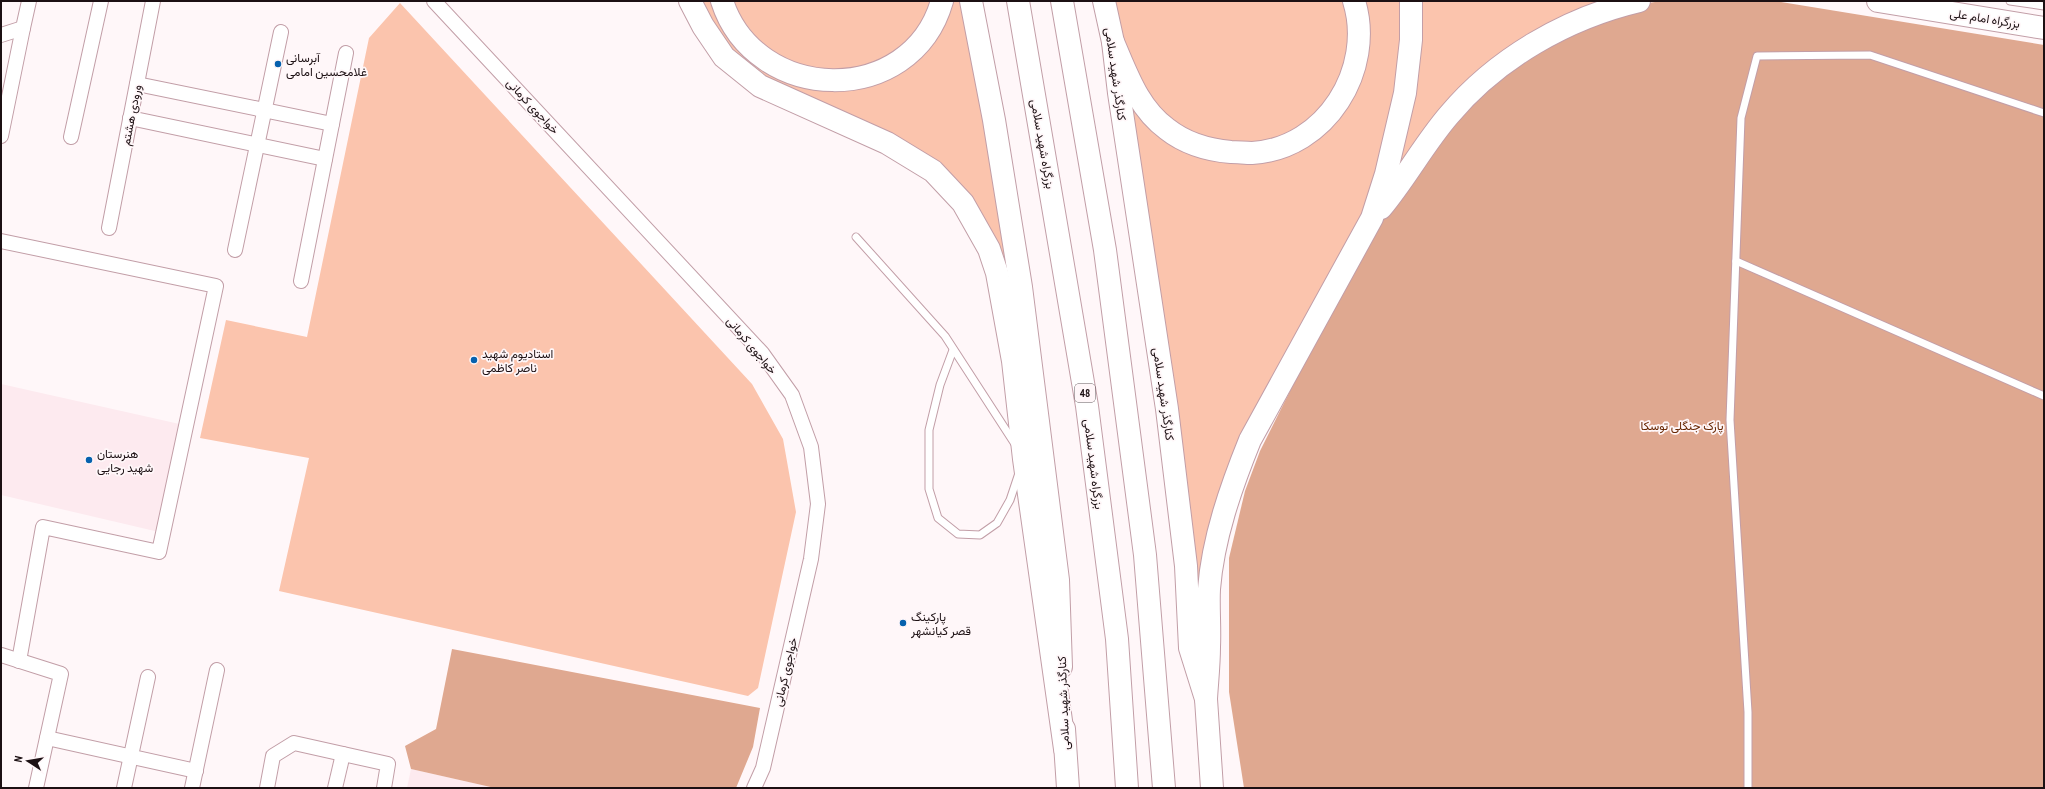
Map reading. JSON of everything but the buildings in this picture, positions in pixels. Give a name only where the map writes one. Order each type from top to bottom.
[{"type":"main road","points":[[690,1],[703,26],[724,57],[760,86],[880,140],[912,156],[933,171],[963,203],[989,249],[997,273],[1013,361],[1024,459],[1064,749]]},
{"type":"main road","points":[[722,1],[731,22],[737,30],[749,44],[775,66],[792,73],[813,78],[834,80],[867,76],[883,71],[900,62],[913,51],[930,30],[942,1]]},
{"type":"main road","name":"کنارگذر شهید سلامی","points":[[971,1],[994,120],[1020,280],[1045,464],[1058,580],[1064,749],[1068,788]]},
{"type":"main road","name":"بزرگراه شهید سلامی","points":[[1018,1],[1087,406],[1117,639],[1127,788]]},
{"type":"main road","points":[[1062,1],[1105,250],[1140,516],[1164,788]]},
{"type":"main road","name":"کنارگذر شهید سلامی","points":[[1104,1],[1113,42],[1119,93],[1168,417],[1186,566],[1190,648],[1206,699],[1212,788]]},
{"type":"main road","points":[[1113,42],[1134,91],[1154,118],[1166,129],[1181,139],[1198,147],[1217,151],[1252,153],[1290,143],[1316,128],[1336,106],[1347,88],[1354,69],[1358,50],[1359,31],[1354,1]]},
{"type":"main road","points":[[1372,218],[1386,174],[1405,93],[1411,40],[1411,1]]},
{"type":"main road","points":[[1206,699],[1209,649],[1209,589],[1216,543],[1235,477],[1250,440],[1372,218],[1392,194],[1420,151],[1450,114],[1493,72],[1522,51],[1566,27],[1617,6],[1639,1]]},
{"type":"main road","name":"بزرگراه امام علی","points":[[1878,1],[2044,28]]},
{"type":"street","points":[[1,136],[29,1]]},
{"type":"street","points":[[71,137],[101,1]]},
{"type":"street","name":"ورودی هشتم","points":[[109,228],[153,1]]},
{"type":"street","name":"خواجوی کرمانی","points":[[434,1],[757,347],[792,395],[811,447],[818,504],[809,567],[763,768],[754,788]]},
{"type":"street","points":[[1,35],[24,28]]},
{"type":"street","points":[[235,250],[281,32]]},
{"type":"street","points":[[301,281],[346,53]]},
{"type":"street","points":[[137,84],[332,124]]},
{"type":"street","points":[[130,118],[325,158]]},
{"type":"street","points":[[1,241],[216,286],[159,552],[43,527],[19,661]]},
{"type":"street","points":[[1,655],[61,674],[36,788]]},
{"type":"street","points":[[192,788],[217,670]]},
{"type":"street","points":[[124,788],[148,677]]},
{"type":"street","points":[[47,738],[196,771]]},
{"type":"street","points":[[267,788],[273,756],[294,743],[388,764],[384,788]]},
{"type":"street","points":[[335,788],[343,754]]},
{"type":"lane","points":[[2010,1],[2044,6]]},
{"type":"lane","points":[[1748,788],[1748,712],[1730,420],[1741,118],[1757,56],[1870,55],[2044,113]]},
{"type":"lane","points":[[856,237],[945,336],[1024,459],[1010,500],[997,523],[980,535],[958,534],[938,518],[930,489],[929,430],[940,385],[953,350]]},
{"type":"lane","points":[[1736,261],[2044,396]]},
{"type":"shaded area","points":[[701,1],[716,1],[754,58],[884,77],[948,1],[964,1],[995,184],[1005,259],[983,216],[968,194],[765,78],[732,51]]},
{"type":"shaded area","points":[[728,1],[936,1],[897,58],[830,75],[769,54]]},
{"type":"shaded area","points":[[1114,1],[1350,1],[1352,63],[1306,128],[1246,148],[1176,129],[1131,71]]},
{"type":"shaded area","points":[[1363,1],[1403,1],[1402,39],[1398,74],[1387,127],[1371,190],[1361,215],[1252,418],[1198,635],[1128,90],[1213,156],[1324,130]]},
{"type":"shaded area","points":[[1418,1],[1623,1],[1396,169]]},
{"type":"shaded area","name":"استادیوم شهید ناصر کاظمی","points":[[400,3],[752,384],[783,439],[796,512],[758,688],[748,696],[279,591],[309,458],[200,438],[226,320],[307,337],[369,38]]},
{"type":"shaded area","name":"هنرستان شهید رجایی","points":[[1,384],[184,425],[159,532],[1,495]]},
{"type":"shaded area","points":[[411,769],[495,788],[407,788]]},
{"type":"green space","name":"پارک جنگلی توسکا","points":[[1662,1],[1775,1],[2044,45],[2044,788],[1244,788],[1229,692],[1229,558],[1245,491],[1260,451],[1300,371],[1366,248],[1405,184],[1445,125],[1527,52],[1648,3]]},
{"type":"green space","points":[[452,649],[760,708],[753,747],[736,788],[495,788],[411,769],[405,746],[436,729]]},
{"type":"place","name":"آبرسانی غلامحسین امامی","points":[[278,64]]},
{"type":"place","name":"استادیوم شهید ناصر کاظمی","points":[[474,360]]},
{"type":"place","name":"هنرستان شهید رجایی","points":[[89,460]]},
{"type":"place","name":"پارکینگ قصر کیانشهر","points":[[903,623]]}]
